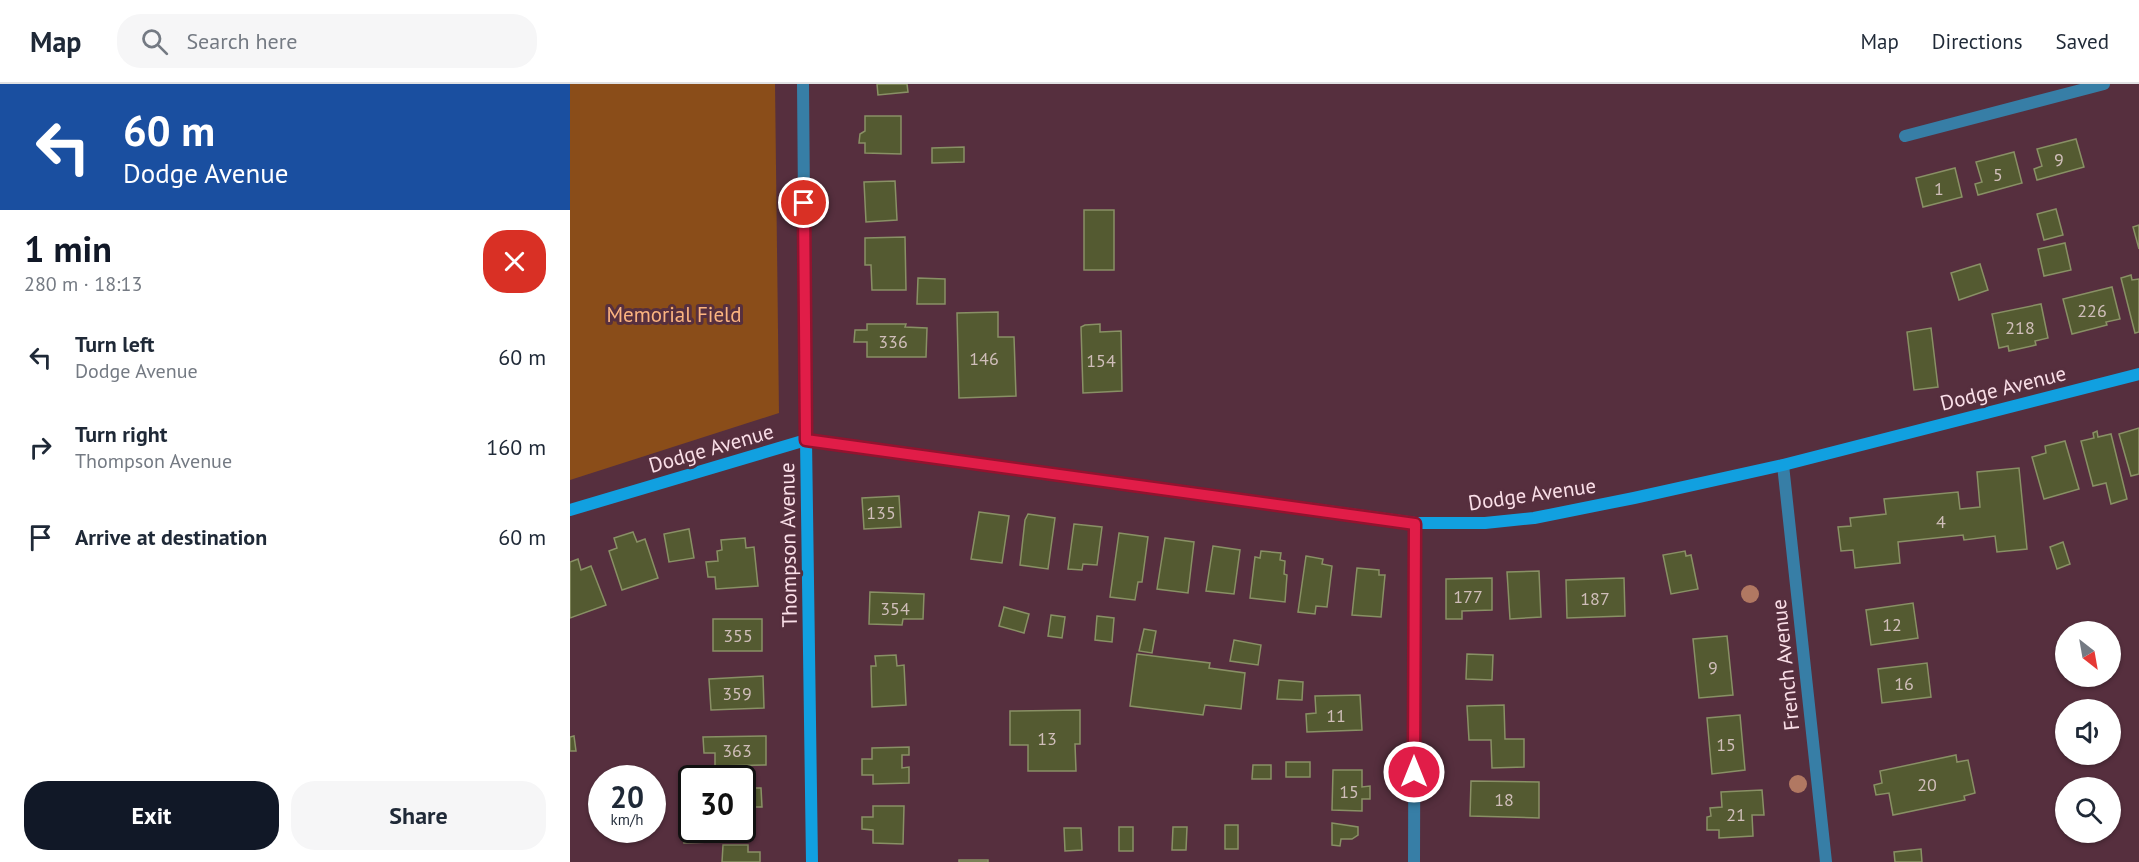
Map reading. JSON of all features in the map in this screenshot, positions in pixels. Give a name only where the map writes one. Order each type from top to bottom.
[{"type":"main road","name":"Dodge Avenue","points":[[570,510],[806,440],[1415,524],[1485,523],[1534,518],[1783,465],[2139,374]]},
{"type":"main road","name":"Thompson Avenue","points":[[806,440],[812,862]]},
{"type":"street","name":"Thompson Avenue","points":[[803,84],[806,440]]},
{"type":"street","points":[[1905,136],[2104,84]]},
{"type":"street","name":"French Avenue","points":[[1783,465],[1826,862]]},
{"type":"street","points":[[1414,862],[1415,524]]},
{"type":"green space","name":"Memorial Field","points":[[570,84],[775,84],[779,413],[570,480]]},
{"type":"building","points":[[877,84],[907,84],[908,92],[878,95]]},
{"type":"building","points":[[865,116],[901,116],[901,154],[865,153],[865,143],[859,143],[860,134],[865,131]]},
{"type":"building","points":[[2076,139],[2084,167],[2037,180],[2034,169],[2042,166],[2037,149]]},
{"type":"building","points":[[964,147],[964,162],[932,163],[932,148]]},
{"type":"building","points":[[2014,152],[2022,183],[1978,195],[1975,184],[1982,182],[1976,162]]},
{"type":"building","points":[[1955,168],[1962,197],[1923,207],[1916,178]]},
{"type":"building","points":[[895,181],[897,220],[866,222],[864,182]]},
{"type":"building","points":[[2056,209],[2063,235],[2044,240],[2037,214]]},
{"type":"building","points":[[1084,210],[1114,210],[1114,270],[1084,270]]},
{"type":"building","points":[[2139,225],[2139,249],[2133,227]]},
{"type":"building","points":[[905,237],[906,290],[872,290],[871,265],[865,265],[865,238]]},
{"type":"building","points":[[2065,243],[2071,270],[2044,276],[2038,249]]},
{"type":"building","points":[[1980,264],[1988,290],[1959,300],[1951,273]]},
{"type":"building","points":[[2131,275],[2132,280],[2139,279],[2139,332],[2135,333],[2121,278]]},
{"type":"building","points":[[918,278],[945,279],[945,304],[917,304]]},
{"type":"building","points":[[2112,287],[2120,319],[2106,322],[2107,325],[2072,334],[2063,299]]},
{"type":"building","points":[[2041,304],[2048,338],[2035,341],[2036,345],[2009,351],[2008,346],[1999,348],[1992,314]]},
{"type":"building","points":[[998,312],[998,337],[1014,337],[1016,396],[959,398],[957,313]]},
{"type":"building","points":[[867,324],[906,324],[905,327],[927,328],[926,357],[867,357],[867,342],[854,342],[855,330],[867,330]]},
{"type":"building","points":[[1100,324],[1100,332],[1121,331],[1122,391],[1083,393],[1081,327]]},
{"type":"building","points":[[1931,328],[1938,387],[1914,390],[1907,332]]},
{"type":"building","points":[[2139,428],[2139,474],[2131,476],[2119,434]]},
{"type":"building","points":[[2097,431],[2098,437],[2111,434],[2127,499],[2111,504],[2106,483],[2093,486],[2081,441],[2094,438],[2093,433]]},
{"type":"building","points":[[2065,441],[2079,489],[2044,499],[2032,457],[2046,453],[2045,446]]},
{"type":"building","points":[[2019,468],[2027,549],[1997,552],[1995,536],[1964,540],[1963,535],[1898,542],[1900,563],[1855,568],[1853,550],[1841,551],[1838,527],[1851,526],[1850,518],[1886,514],[1884,499],[1958,492],[1960,509],[1980,507],[1977,472]]},
{"type":"building","points":[[899,496],[901,527],[864,529],[862,498]]},
{"type":"building","points":[[979,512],[1009,516],[1002,563],[971,559]]},
{"type":"building","points":[[1028,514],[1055,518],[1048,569],[1020,565],[1025,520]]},
{"type":"building","points":[[1074,524],[1102,527],[1097,565],[1083,564],[1082,570],[1068,569]]},
{"type":"building","points":[[689,529],[694,558],[669,562],[664,534]]},
{"type":"building","points":[[633,532],[637,542],[645,539],[658,578],[622,590],[609,551],[617,548],[614,538]]},
{"type":"building","points":[[1119,533],[1148,537],[1142,582],[1138,582],[1135,600],[1110,597]]},
{"type":"building","points":[[745,538],[746,548],[754,547],[758,586],[716,589],[715,577],[708,577],[706,562],[718,561],[717,551],[722,550],[721,540]]},
{"type":"building","points":[[1165,538],[1194,542],[1188,593],[1157,589]]},
{"type":"building","points":[[2063,542],[2070,564],[2057,569],[2050,547]]},
{"type":"building","points":[[1213,546],[1240,550],[1234,594],[1206,591]]},
{"type":"building","points":[[1261,551],[1281,553],[1280,560],[1285,561],[1284,574],[1287,575],[1285,602],[1250,598],[1255,557],[1260,558]]},
{"type":"building","points":[[1685,551],[1686,556],[1691,555],[1698,589],[1671,594],[1663,555]]},
{"type":"building","points":[[1306,556],[1323,559],[1322,564],[1332,566],[1327,607],[1316,606],[1315,614],[1298,612]]},
{"type":"building","points":[[578,559],[581,570],[591,566],[606,605],[570,618],[570,562]]},
{"type":"building","points":[[1357,568],[1379,570],[1379,575],[1385,575],[1381,617],[1352,615]]},
{"type":"building","points":[[1539,571],[1541,617],[1510,619],[1507,572]]},
{"type":"building","points":[[1492,578],[1492,610],[1462,611],[1462,619],[1446,619],[1446,579]]},
{"type":"building","points":[[1624,578],[1625,616],[1567,618],[1566,580]]},
{"type":"building","points":[[870,592],[924,594],[923,619],[903,619],[902,625],[869,624]]},
{"type":"building","points":[[1913,603],[1918,638],[1871,645],[1866,610]]},
{"type":"building","points":[[1004,607],[1029,614],[1024,633],[999,626]]},
{"type":"building","points":[[1051,615],[1065,617],[1062,638],[1048,636]]},
{"type":"building","points":[[1097,616],[1114,618],[1112,642],[1095,640]]},
{"type":"building","points":[[713,619],[762,619],[762,651],[713,651]]},
{"type":"building","points":[[1144,629],[1156,631],[1152,653],[1139,651]]},
{"type":"building","points":[[1727,636],[1733,695],[1699,698],[1693,639]]},
{"type":"building","points":[[1234,640],[1261,645],[1258,665],[1230,661]]},
{"type":"building","points":[[1137,654],[1210,663],[1209,668],[1245,673],[1241,709],[1205,705],[1203,715],[1130,706]]},
{"type":"building","points":[[1467,654],[1493,655],[1492,680],[1466,679]]},
{"type":"building","points":[[896,655],[897,666],[904,665],[906,705],[872,707],[871,666],[876,666],[875,656]]},
{"type":"building","points":[[1927,663],[1931,697],[1882,703],[1878,669]]},
{"type":"building","points":[[763,676],[764,708],[711,710],[709,679]]},
{"type":"building","points":[[1279,680],[1303,682],[1302,700],[1277,699]]},
{"type":"building","points":[[1360,695],[1362,730],[1307,732],[1306,714],[1316,713],[1315,696]]},
{"type":"building","points":[[1504,705],[1505,739],[1524,739],[1524,767],[1492,768],[1491,740],[1469,740],[1467,706]]},
{"type":"building","points":[[1080,710],[1080,744],[1075,744],[1076,771],[1028,771],[1028,745],[1010,745],[1010,711]]},
{"type":"building","points":[[1740,715],[1745,770],[1712,774],[1707,718]]},
{"type":"building","points":[[574,736],[576,751],[570,751],[570,737]]},
{"type":"building","points":[[766,736],[766,765],[715,765],[715,753],[704,753],[703,737]]},
{"type":"building","points":[[909,747],[909,755],[902,755],[902,768],[909,767],[909,783],[873,784],[873,775],[862,775],[862,759],[872,759],[872,748]]},
{"type":"building","points":[[1956,755],[1957,762],[1968,760],[1975,793],[1964,796],[1965,800],[1893,815],[1889,793],[1876,795],[1874,785],[1882,783],[1880,771]]},
{"type":"building","points":[[1286,762],[1310,762],[1310,777],[1286,777]]},
{"type":"building","points":[[1253,765],[1271,765],[1271,779],[1252,779]]},
{"type":"building","points":[[1333,770],[1362,770],[1362,787],[1370,786],[1370,799],[1362,799],[1362,811],[1332,810]]},
{"type":"building","points":[[1471,781],[1539,782],[1539,818],[1470,816]]},
{"type":"building","points":[[756,788],[761,788],[762,807],[756,807]]},
{"type":"building","points":[[1762,790],[1764,815],[1752,815],[1753,836],[1719,838],[1719,830],[1707,830],[1707,817],[1711,816],[1710,808],[1722,807],[1721,792]]},
{"type":"building","points":[[873,806],[904,806],[903,844],[873,843],[873,830],[862,829],[862,817],[873,817]]},
{"type":"building","points":[[1332,823],[1358,827],[1358,835],[1352,839],[1341,839],[1340,846],[1332,845]]},
{"type":"building","points":[[1225,825],[1238,825],[1238,849],[1225,849]]},
{"type":"building","points":[[1119,827],[1133,827],[1133,851],[1119,851]]},
{"type":"building","points":[[1173,827],[1187,827],[1186,850],[1172,850]]},
{"type":"building","points":[[1064,828],[1081,828],[1082,850],[1065,851]]},
{"type":"building","points":[[723,845],[748,845],[748,852],[760,852],[760,862],[722,862]]},
{"type":"building","points":[[1921,849],[1922,862],[1895,862],[1894,852]]},
{"type":"building","points":[[959,860],[988,860],[988,862],[959,862]]},
{"type":"route","points":[[804,203],[806,440],[1415,524],[1414,772]]}]
